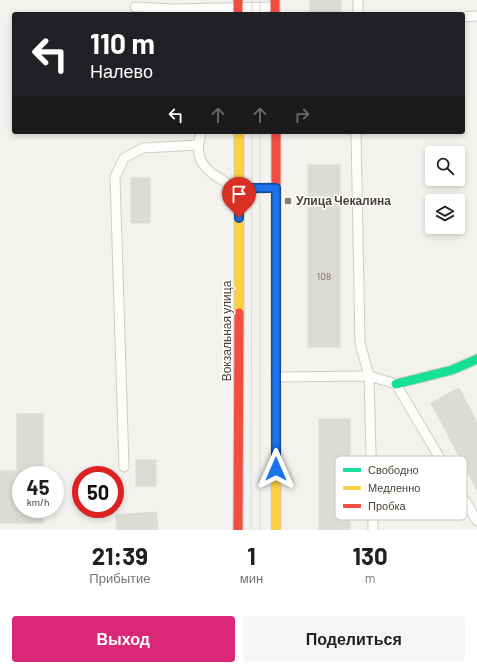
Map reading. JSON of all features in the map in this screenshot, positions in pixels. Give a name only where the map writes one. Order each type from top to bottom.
[{"type":"main road","name":"Вокзальная улица","points":[[238,530],[239,134]]},
{"type":"main road","points":[[276,134],[276,530]]},
{"type":"main road","points":[[396,384],[452,370],[477,359]]},
{"type":"lane","points":[[358,0],[358,12]]},
{"type":"lane","points":[[135,7],[173,9],[275,7]]},
{"type":"lane","points":[[465,16],[477,16]]},
{"type":"lane","points":[[201,134],[198,145],[200,160],[210,173],[229,185],[239,188],[276,188]]},
{"type":"lane","points":[[356,134],[360,343],[369,376],[371,456]]},
{"type":"lane","points":[[124,466],[115,177],[124,158],[143,148],[198,145]]},
{"type":"lane","points":[[276,377],[369,376],[396,384],[439,456]]},
{"type":"lane","points":[[467,504],[477,521]]},
{"type":"lane","points":[[372,520],[372,530]]},
{"type":"building","points":[[310,0],[341,0],[341,12],[310,12]]},
{"type":"building","points":[[308,165],[340,165],[340,347],[308,347]]},
{"type":"building","points":[[131,178],[150,178],[150,223],[131,223]]},
{"type":"building","points":[[459,388],[477,422],[477,490],[467,471],[467,456],[459,456],[431,403]]},
{"type":"building","points":[[17,414],[43,414],[43,466],[17,466]]},
{"type":"building","points":[[319,419],[350,419],[350,456],[335,456],[335,520],[350,520],[350,530],[319,530]]},
{"type":"building","points":[[136,460],[156,460],[156,486],[136,486]]},
{"type":"building","points":[[0,471],[12,471],[12,518],[43,518],[43,523],[0,523]]},
{"type":"building","points":[[156,512],[158,530],[117,530],[116,518],[124,518],[124,514]]},
{"type":"tram line","points":[[252,0],[252,12]]},
{"type":"tram line","points":[[260,0],[260,12]]},
{"type":"tram line","points":[[251,530],[252,134]]},
{"type":"tram line","points":[[260,134],[260,530]]},
{"type":"traffic: fast","points":[[396,384],[452,370],[477,359]]},
{"type":"traffic: slow","points":[[239,134],[239,313]]},
{"type":"traffic: slow","points":[[276,248],[276,530]]},
{"type":"traffic: jam","points":[[238,0],[238,12]]},
{"type":"traffic: jam","points":[[275,0],[275,12]]},
{"type":"traffic: jam","points":[[276,134],[276,248]]},
{"type":"traffic: jam","points":[[238,530],[239,313]]},
{"type":"place","name":"Улица Чекалина","points":[[288,201]]},
{"type":"route","points":[[239,218],[239,188],[276,188],[276,469]]}]
